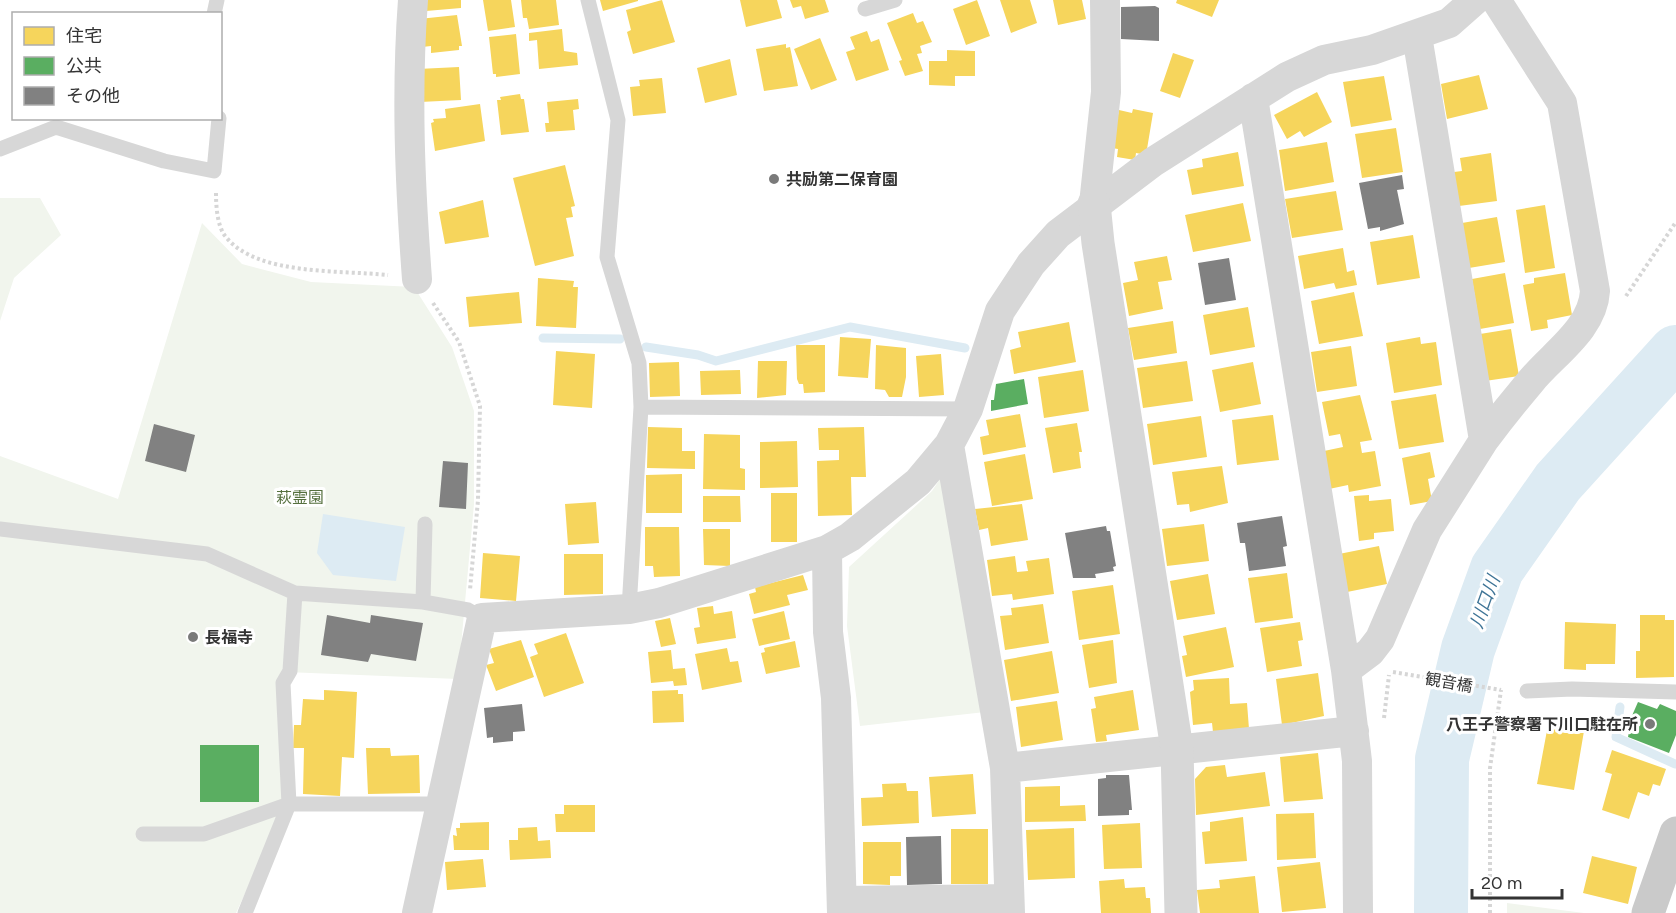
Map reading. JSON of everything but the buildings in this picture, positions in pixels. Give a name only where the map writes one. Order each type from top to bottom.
[{"type":"main road","points":[[1648,913],[1676,833]]},
{"type":"street","points":[[413,0],[408,72],[409,168],[417,279]]},
{"type":"street","points":[[1105,0],[1106,92],[1094,204],[1099,254],[1177,749],[1181,913]]},
{"type":"street","points":[[417,913],[475,614],[629,609],[660,603],[827,550],[850,537],[918,483],[949,445],[968,409],[1000,310],[1031,264],[1058,234],[1094,204],[1203,129],[1287,77],[1324,60],[1372,50],[1449,23],[1475,0]]},
{"type":"street","points":[[1346,670],[1370,652],[1380,639],[1427,531],[1484,440],[1532,379],[1588,317],[1595,302],[1562,103],[1496,0]]},
{"type":"street","points":[[1417,36],[1484,440]]},
{"type":"street","points":[[1253,98],[1346,670],[1357,761],[1358,913]]},
{"type":"street","points":[[827,550],[828,632],[836,698],[842,907],[1009,906],[1005,768],[949,445]]},
{"type":"street","points":[[1005,768],[1353,731]]},
{"type":"lane","points":[[588,0],[618,120],[607,257],[639,363],[641,407],[629,609]]},
{"type":"lane","points":[[865,9],[895,0]]},
{"type":"lane","points":[[0,149],[56,127],[164,161],[214,171],[219,120]]},
{"type":"lane","points":[[641,407],[968,409]]},
{"type":"lane","points":[[423,602],[425,524]]},
{"type":"lane","points":[[0,529],[207,554],[295,593],[423,602],[475,614]]},
{"type":"lane","points":[[244,913],[290,804],[283,682],[290,671],[295,593]]},
{"type":"lane","points":[[1527,691],[1572,689],[1676,692]]},
{"type":"lane","points":[[143,834],[204,834],[290,804],[439,804]]},
{"type":"path","points":[[216,207],[224,236],[247,256],[315,272],[363,273],[417,279],[459,342],[480,406],[475,614]]},
{"type":"path","points":[[1384,720],[1390,670]]},
{"type":"path","name":"観音橋","points":[[1397,673],[1501,690],[1490,768],[1490,913]]},
{"type":"green space","points":[[0,198],[40,198],[61,235],[14,278],[0,321]]},
{"type":"green space","name":"萩霊園","points":[[202,223],[242,264],[311,282],[414,287],[452,347],[474,411],[474,504],[458,679],[286,672],[284,809],[236,913],[0,913],[0,456],[118,499]]},
{"type":"green space","points":[[952,461],[994,711],[860,726],[847,626],[849,567],[932,491]]},
{"type":"green space","points":[[1507,903],[1584,913],[1507,913]]},
{"type":"shaded area","points":[[323,514],[405,527],[396,581],[333,575],[317,553]]},
{"type":"waterway","points":[[646,347],[698,355],[716,361],[850,327],[965,348]]},
{"type":"waterway","points":[[543,338],[620,339]]},
{"type":"waterway","name":"川口川","points":[[1441,913],[1442,759],[1468,649],[1497,569],[1558,482],[1676,352]]},
{"type":"waterway","points":[[1620,707],[1616,737],[1675,764]]},
{"type":"place","name":"共励第二保育園","points":[[774,179]]},
{"type":"place","name":"長福寺","points":[[193,637]]},
{"type":"place","name":"八王子警察署下川口駐在所","points":[[1650,724]]}]
